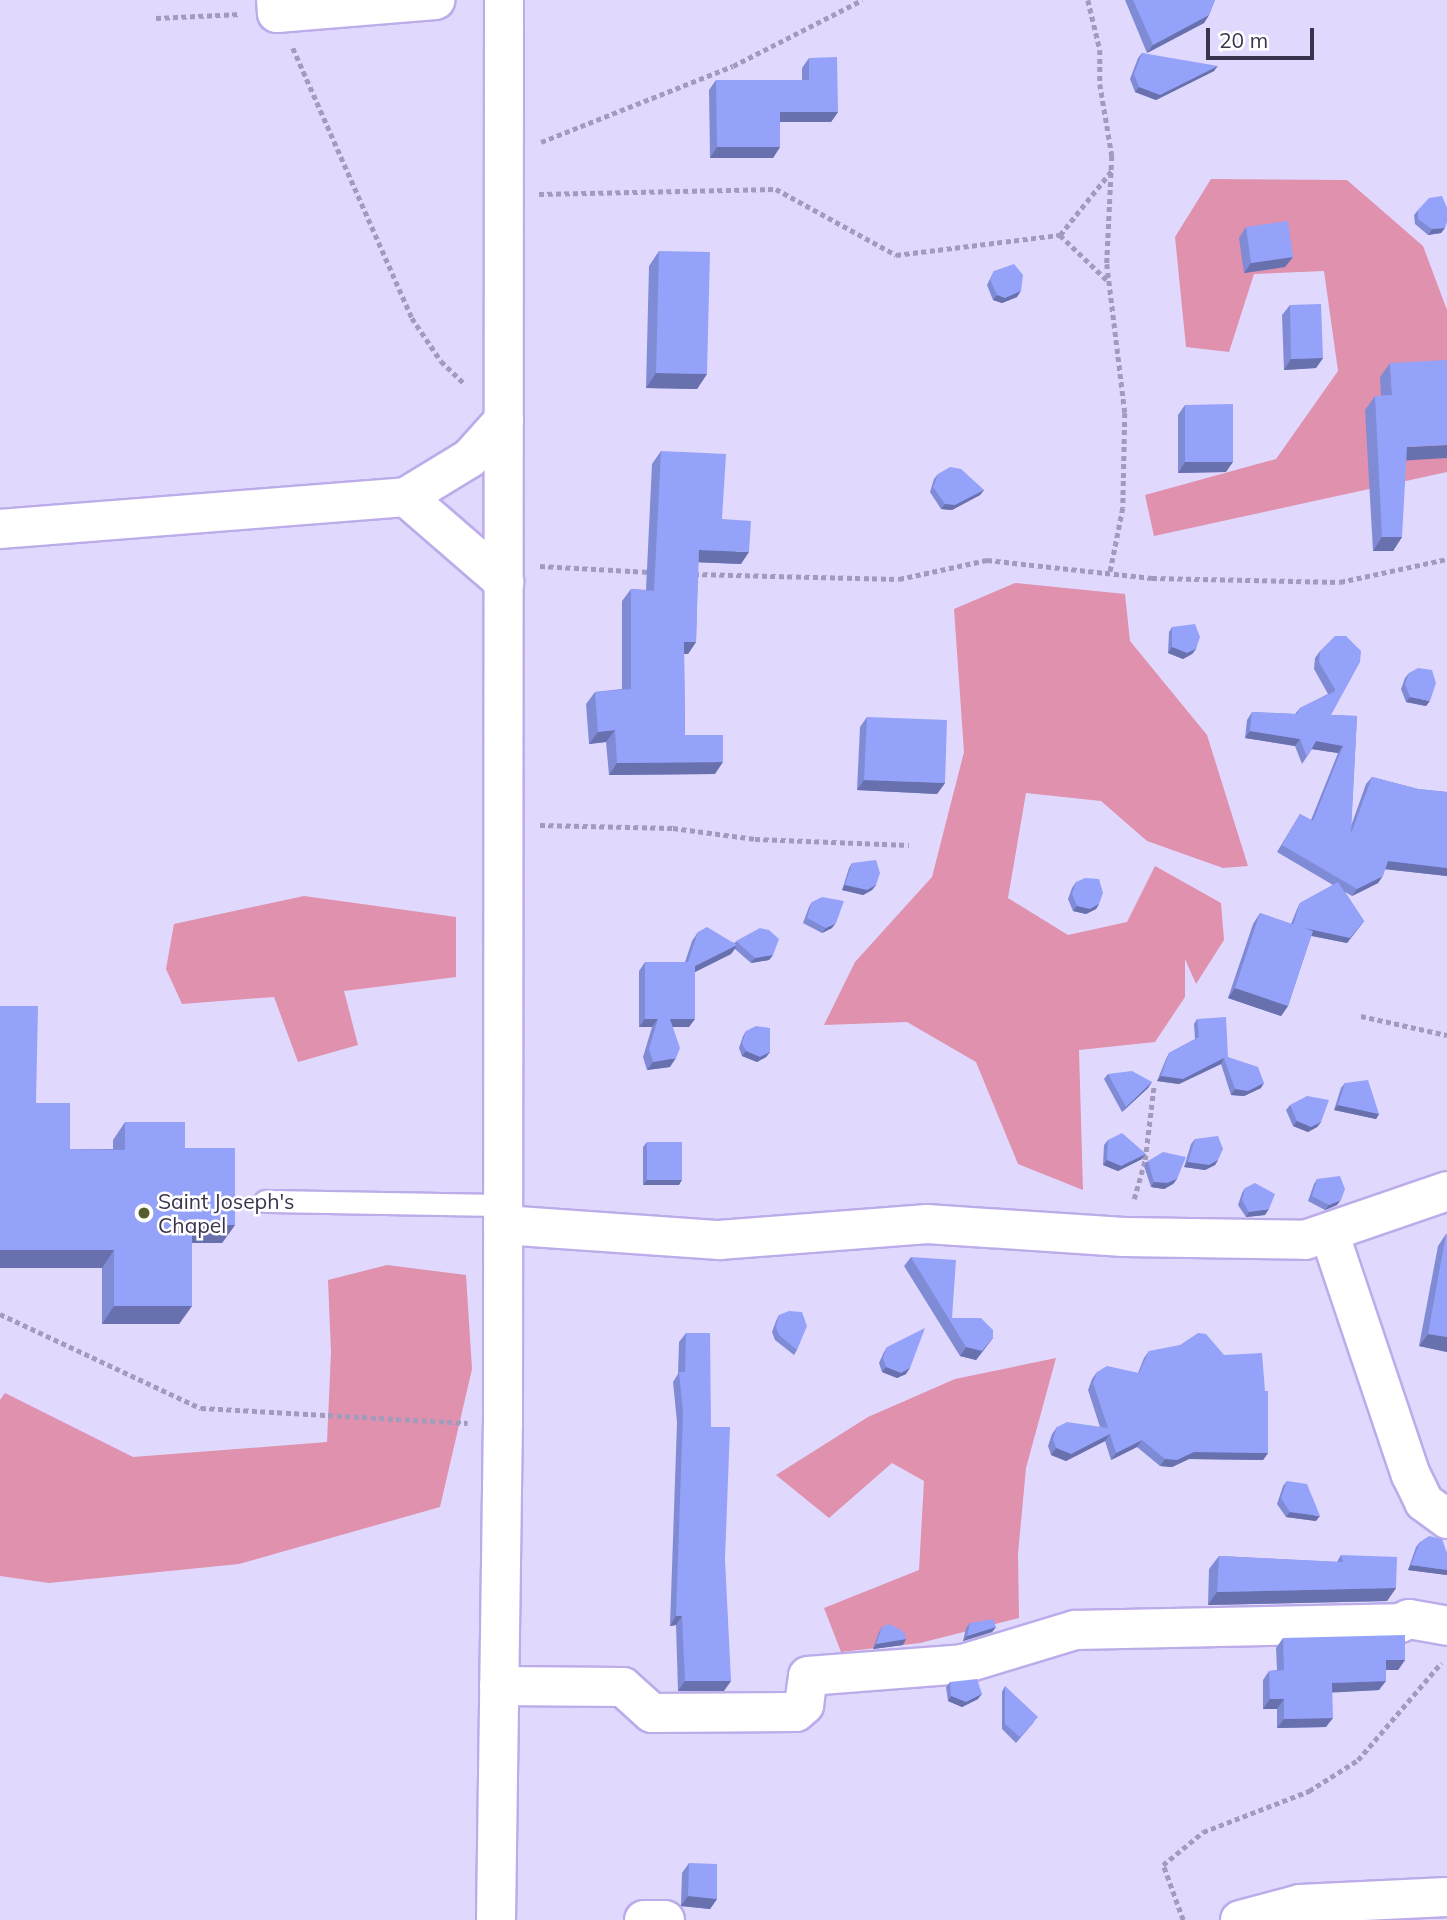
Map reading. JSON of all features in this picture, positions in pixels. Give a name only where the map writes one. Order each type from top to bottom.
[{"type":"street","points":[[277,6],[435,0]]},
{"type":"street","points":[[496,1920],[503,1424],[504,0]]},
{"type":"street","points":[[0,529],[406,497],[470,458],[504,420]]},
{"type":"street","points":[[406,497],[504,573]]},
{"type":"street","points":[[503,1215],[719,1240],[927,1224],[1124,1237],[1305,1240],[1330,1235],[1447,1191]]},
{"type":"street","points":[[1330,1235],[1411,1475],[1424,1502],[1447,1519]]},
{"type":"street","points":[[499,1686],[623,1687],[652,1713],[796,1712],[804,1705],[808,1676],[962,1664],[1075,1630],[1400,1623],[1409,1619],[1447,1626]]},
{"type":"street","points":[[1240,1920],[1300,1904],[1447,1897]]},
{"type":"street","points":[[644,1920],[665,1920]]},
{"type":"lane","points":[[265,1201],[503,1215]]},
{"type":"path","points":[[504,157],[733,66],[862,0]]},
{"type":"path","points":[[1088,0],[1100,50],[1112,170],[1109,282],[1125,413],[1122,508],[1110,573]]},
{"type":"path","points":[[156,18],[277,6],[412,318],[441,361],[504,420]]},
{"type":"path","points":[[504,195],[776,189],[895,255],[1060,235],[1112,170]]},
{"type":"path","points":[[1060,235],[1109,282]]},
{"type":"path","points":[[691,573],[898,579],[987,561],[1110,573],[1340,582],[1447,559]]},
{"type":"path","points":[[504,573],[664,572]]},
{"type":"path","points":[[503,824],[673,828],[755,839],[909,845]]},
{"type":"path","points":[[1362,1016],[1447,1035]]},
{"type":"path","points":[[1124,1237],[1145,1160],[1154,1085]]},
{"type":"path","points":[[0,1314],[201,1408],[503,1424]]},
{"type":"path","points":[[1183,1920],[1163,1865],[1203,1832],[1309,1791],[1358,1760],[1432,1670],[1447,1658]]},
{"type":"shaded area","points":[[1211,179],[1347,180],[1423,246],[1447,310],[1447,472],[1154,536],[1145,495],[1276,459],[1338,371],[1324,271],[1254,274],[1229,352],[1186,347],[1175,237]]},
{"type":"shaded area","points":[[1015,583],[1125,594],[1130,641],[1207,735],[1248,866],[1223,868],[1147,841],[1101,801],[1026,793],[1008,898],[1068,935],[1127,922],[1155,866],[1221,903],[1224,940],[1196,984],[1185,959],[1185,997],[1155,1042],[1079,1050],[1083,1190],[1018,1164],[976,1062],[907,1022],[824,1025],[855,962],[932,877],[964,752],[954,609]]},
{"type":"shaded area","points":[[304,896],[456,917],[456,977],[344,991],[358,1045],[298,1062],[274,997],[182,1004],[166,969],[174,924]]},
{"type":"shaded area","points":[[387,1265],[466,1275],[472,1369],[440,1507],[239,1564],[49,1583],[0,1576],[0,1400],[5,1393],[133,1457],[327,1442],[331,1352],[328,1280]]},
{"type":"shaded area","points":[[1056,1358],[1026,1468],[1018,1554],[1019,1618],[920,1643],[841,1652],[824,1608],[919,1570],[924,1481],[892,1463],[829,1518],[776,1475],[868,1417],[955,1379]]},
{"type":"building","points":[[1133,0],[1215,0],[1209,15],[1153,45]]},
{"type":"building","points":[[1142,53],[1218,66],[1160,95],[1139,87],[1134,74]]},
{"type":"building","points":[[837,57],[838,112],[780,112],[780,147],[717,147],[716,80],[809,80],[809,58]]},
{"type":"building","points":[[1442,196],[1447,208],[1447,222],[1445,228],[1432,229],[1418,219],[1418,210],[1429,198]]},
{"type":"building","points":[[1288,221],[1293,257],[1251,263],[1246,227]]},
{"type":"building","points":[[659,251],[710,252],[707,374],[656,373]]},
{"type":"building","points":[[1014,264],[1023,275],[1021,291],[1005,298],[997,295],[990,279],[994,271]]},
{"type":"building","points":[[1321,304],[1323,358],[1291,359],[1290,305]]},
{"type":"building","points":[[1447,360],[1447,445],[1407,447],[1402,537],[1382,537],[1375,396],[1392,395],[1390,363]]},
{"type":"building","points":[[1233,404],[1233,462],[1185,462],[1185,405]]},
{"type":"building","points":[[661,451],[726,454],[722,519],[751,521],[749,552],[699,550],[696,642],[684,642],[685,735],[723,735],[723,762],[617,763],[615,730],[598,732],[595,692],[631,689],[631,589],[654,591]]},
{"type":"building","points":[[950,467],[961,469],[984,490],[955,505],[945,504],[933,487],[938,474]]},
{"type":"building","points":[[1195,624],[1200,637],[1196,649],[1187,653],[1172,647],[1172,627]]},
{"type":"building","points":[[1335,636],[1346,636],[1361,651],[1360,662],[1331,715],[1357,716],[1351,834],[1372,777],[1418,789],[1447,792],[1447,868],[1388,861],[1383,876],[1357,889],[1282,845],[1300,814],[1313,821],[1343,746],[1316,741],[1307,757],[1300,739],[1250,731],[1252,712],[1297,714],[1300,708],[1336,691],[1319,662],[1320,651]]},
{"type":"building","points":[[1418,668],[1432,670],[1436,683],[1430,701],[1410,697],[1405,684],[1409,673]]},
{"type":"building","points":[[867,717],[947,720],[945,783],[864,780]]},
{"type":"building","points":[[876,860],[880,873],[876,885],[867,890],[845,885],[852,863]]},
{"type":"building","points":[[1085,878],[1099,879],[1103,893],[1099,904],[1090,909],[1077,906],[1072,894],[1076,882]]},
{"type":"building","points":[[1338,882],[1364,921],[1350,938],[1293,925],[1300,903]]},
{"type":"building","points":[[822,897],[844,901],[836,923],[826,928],[807,918],[812,902]]},
{"type":"building","points":[[1260,913],[1313,931],[1288,1006],[1235,988]]},
{"type":"building","points":[[707,927],[737,945],[695,966],[695,1019],[670,1019],[680,1048],[676,1058],[653,1062],[649,1049],[658,1019],[645,1019],[645,962],[688,962],[698,932]]},
{"type":"building","points":[[760,928],[769,930],[779,939],[773,955],[755,958],[736,941]]},
{"type":"building","points":[[0,1006],[38,1006],[36,1103],[70,1103],[70,1149],[125,1150],[125,1122],[185,1122],[185,1148],[235,1148],[235,1225],[192,1225],[192,1306],[114,1306],[114,1250],[0,1250]]},
{"type":"building","points":[[1226,1017],[1228,1057],[1258,1067],[1264,1083],[1248,1091],[1235,1089],[1224,1058],[1183,1079],[1161,1076],[1169,1053],[1199,1037],[1197,1019]]},
{"type":"building","points":[[756,1026],[770,1028],[770,1052],[760,1057],[746,1051],[742,1043],[746,1031]]},
{"type":"building","points":[[1132,1071],[1152,1082],[1126,1107],[1108,1074]]},
{"type":"building","points":[[1368,1080],[1379,1114],[1338,1105],[1345,1083]]},
{"type":"building","points":[[1307,1096],[1329,1100],[1321,1122],[1311,1127],[1297,1121],[1290,1105]]},
{"type":"building","points":[[1122,1133],[1146,1154],[1121,1166],[1107,1160],[1108,1140]]},
{"type":"building","points":[[1218,1136],[1223,1149],[1218,1160],[1209,1165],[1188,1162],[1195,1139]]},
{"type":"building","points":[[647,1142],[682,1142],[682,1180],[647,1180]]},
{"type":"building","points":[[1163,1152],[1186,1157],[1177,1179],[1167,1183],[1154,1182],[1148,1161]]},
{"type":"building","points":[[1340,1176],[1345,1189],[1341,1200],[1329,1205],[1312,1196],[1317,1179]]},
{"type":"building","points":[[1255,1183],[1275,1194],[1269,1209],[1249,1212],[1242,1200],[1245,1188]]},
{"type":"building","points":[[1447,1234],[1447,1337],[1428,1334]]},
{"type":"building","points":[[911,1257],[956,1260],[952,1318],[981,1318],[993,1330],[993,1338],[982,1351],[966,1347]]},
{"type":"building","points":[[789,1311],[802,1312],[807,1326],[797,1350],[779,1335],[776,1327],[779,1315]]},
{"type":"building","points":[[925,1328],[910,1368],[901,1373],[886,1367],[883,1358],[887,1347]]},
{"type":"building","points":[[686,1333],[710,1333],[711,1427],[730,1427],[725,1559],[731,1681],[685,1681],[682,1616],[676,1616],[683,1413],[679,1372],[685,1372]]},
{"type":"building","points":[[1198,1333],[1206,1334],[1224,1355],[1262,1353],[1265,1391],[1268,1391],[1268,1453],[1194,1452],[1177,1460],[1165,1459],[1142,1440],[1116,1453],[1110,1434],[1071,1454],[1056,1448],[1053,1439],[1057,1427],[1067,1422],[1108,1428],[1093,1383],[1097,1372],[1107,1366],[1139,1373],[1149,1351],[1180,1345]]},
{"type":"building","points":[[1287,1481],[1307,1484],[1320,1516],[1290,1512],[1281,1498]]},
{"type":"building","points":[[1429,1536],[1442,1539],[1447,1553],[1447,1570],[1411,1565],[1420,1542]]},
{"type":"building","points":[[1341,1555],[1397,1557],[1396,1588],[1217,1592],[1219,1556],[1343,1562]]},
{"type":"building","points":[[993,1619],[996,1627],[967,1636],[970,1623]]},
{"type":"building","points":[[890,1624],[904,1632],[906,1639],[876,1644],[882,1627]]},
{"type":"building","points":[[1405,1635],[1405,1660],[1386,1660],[1386,1681],[1332,1683],[1333,1718],[1284,1719],[1284,1699],[1270,1699],[1269,1671],[1284,1670],[1283,1638]]},
{"type":"building","points":[[977,1679],[982,1694],[966,1702],[951,1696],[950,1682]]},
{"type":"building","points":[[1005,1686],[1038,1717],[1020,1737],[1005,1724]]},
{"type":"building","points":[[689,1863],[717,1864],[717,1899],[688,1896]]},
{"type":"place","name":"Saint Joseph's Chapel","points":[[144,1213]]}]
